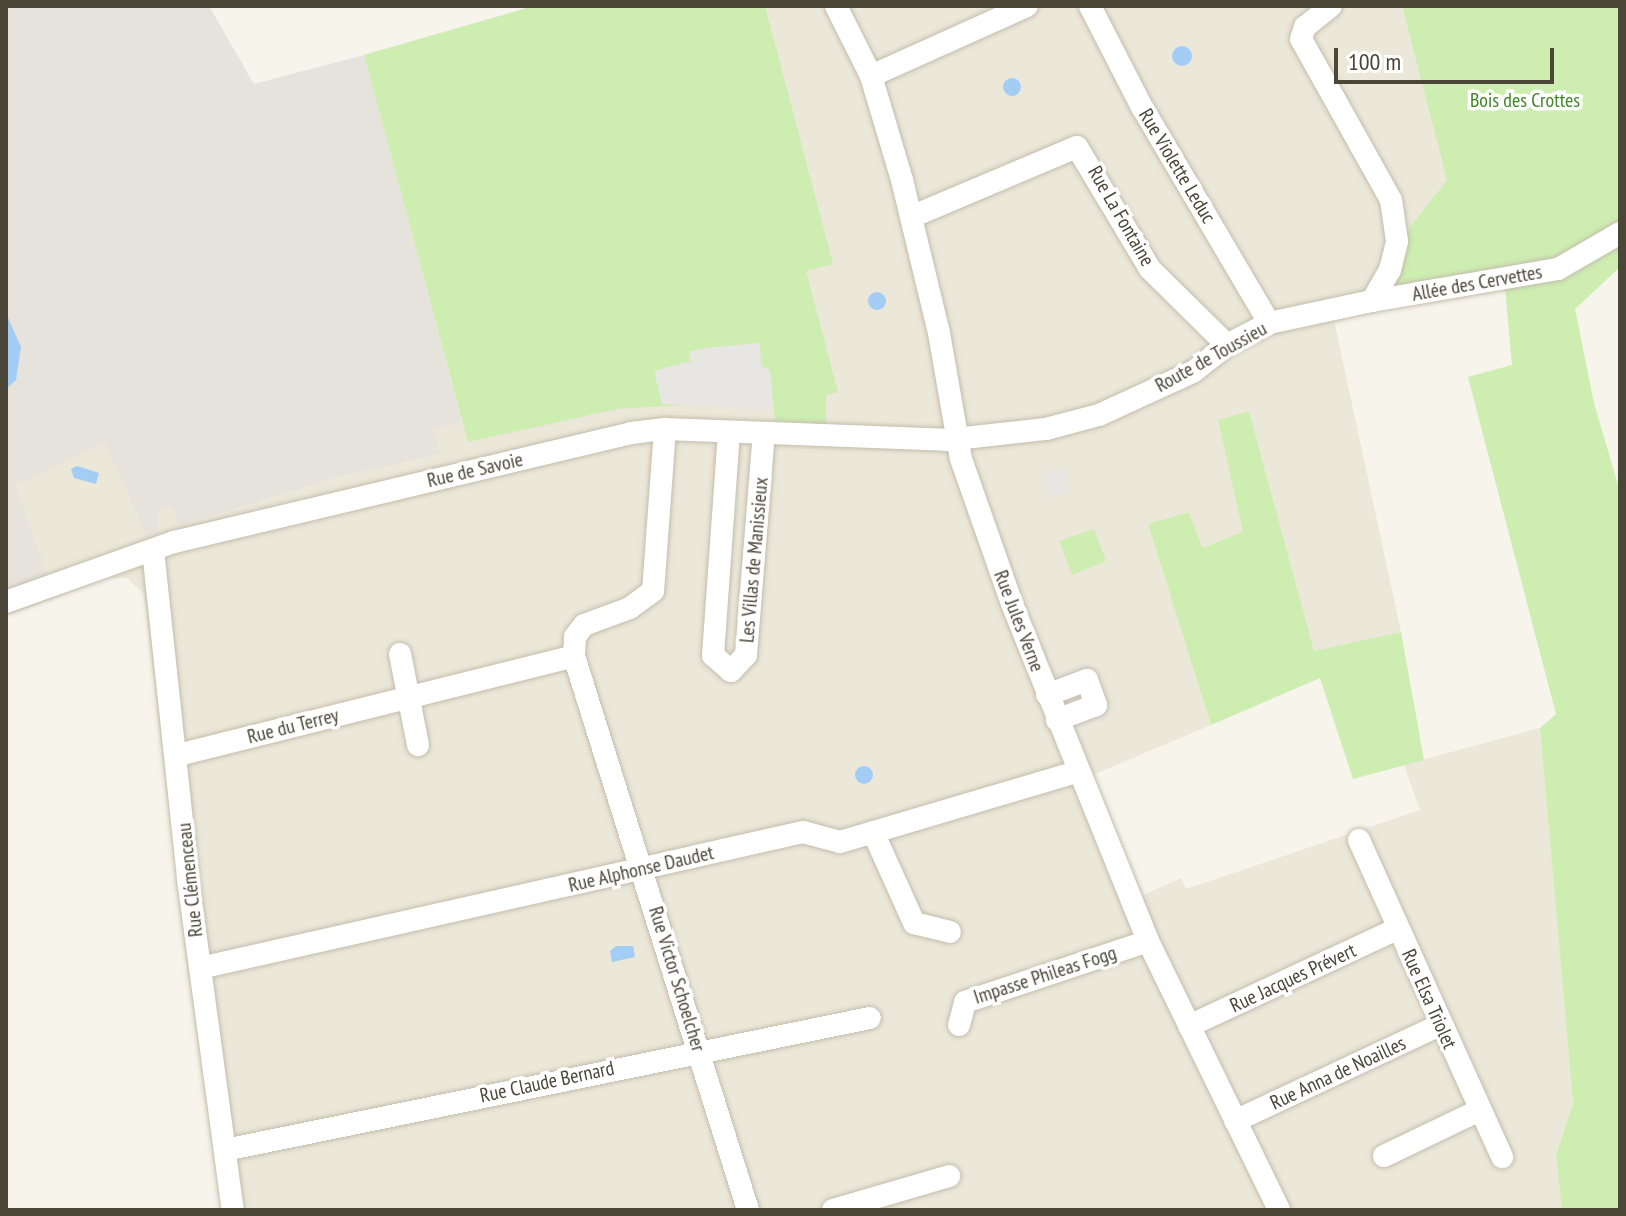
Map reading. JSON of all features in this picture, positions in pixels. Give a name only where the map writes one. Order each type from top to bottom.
[{"type":"street","name":"Rue Jules Verne","points":[[836,6],[871,76],[911,217],[958,440],[1047,695],[1076,772],[1148,941],[1279,1210]]},
{"type":"street","points":[[871,76],[1027,6]]},
{"type":"street","name":"Rue Violette Leduc","points":[[1090,6],[1142,107],[1269,323]]},
{"type":"street","points":[[1331,6],[1305,27],[1301,39],[1391,200],[1397,241],[1390,270],[1372,301]]},
{"type":"street","name":"Rue La Fontaine","points":[[911,217],[1077,147],[1150,269],[1227,345]]},
{"type":"street","name":"Allée des Cervettes","points":[[1372,301],[1558,269],[1620,233]]},
{"type":"street","name":"Route de Toussieu","points":[[958,440],[1046,429],[1099,415],[1193,372],[1227,345],[1269,323],[1372,301]]},
{"type":"street","points":[[574,656],[575,637],[584,625],[630,608],[653,591],[665,429]]},
{"type":"street","name":"Rue de Savoie","points":[[6,602],[153,550],[259,520],[665,429],[958,440]]},
{"type":"street","name":"Les Villas de Manissieux","points":[[729,432],[713,655],[731,671],[746,655],[764,433]]},
{"type":"street","name":"Rue Clémenceau","points":[[153,550],[200,968],[233,1210]]},
{"type":"street","points":[[400,654],[418,745]]},
{"type":"street","name":"Rue du Terrey","points":[[178,755],[574,656]]},
{"type":"street","name":"Rue Victor Schoelcher","points":[[574,656],[748,1210]]},
{"type":"street","points":[[1047,695],[1087,680],[1096,705],[1057,720]]},
{"type":"street","name":"Rue Alphonse Daudet","points":[[200,968],[803,832],[840,842],[1076,772]]},
{"type":"street","points":[[873,832],[914,923],[950,932]]},
{"type":"street","name":"Rue Elsa Triolet","points":[[1359,840],[1502,1157]]},
{"type":"street","name":"Rue Jacques Prévert","points":[[1189,1026],[1397,929]]},
{"type":"street","name":"Impasse Phileas Fogg","points":[[959,1025],[965,1002],[1148,941]]},
{"type":"street","name":"Rue Claude Bernard","points":[[225,1150],[698,1050],[870,1018]]},
{"type":"street","name":"Rue Anna de Noailles","points":[[1235,1121],[1440,1025]]},
{"type":"street","points":[[1384,1156],[1480,1110]]},
{"type":"street","points":[[833,1210],[949,1176]]},
{"type":"shaded area","points":[[6,6],[209,6],[254,84],[364,55],[462,422],[434,430],[441,454],[338,477],[179,526],[171,506],[158,510],[158,533],[147,537],[105,443],[15,485],[55,598],[6,616]]},
{"type":"shaded area","points":[[534,6],[1402,6],[1447,180],[1409,228],[1392,308],[1334,320],[1401,632],[1314,652],[1249,411],[1218,420],[1244,532],[1201,548],[1189,512],[1148,524],[1211,725],[1088,777],[1137,898],[1181,878],[1186,889],[1420,810],[1404,765],[1540,728],[1573,1103],[1556,1156],[1562,1210],[222,1210],[186,957],[144,594],[127,578],[108,578],[55,598],[14,485],[106,442],[148,537],[157,510],[171,506],[179,526],[338,477],[441,454],[434,430],[462,422],[364,55]]},
{"type":"shaded area","points":[[760,343],[761,366],[770,370],[772,410],[662,404],[654,371],[691,361],[689,352],[704,348]]},
{"type":"shaded area","points":[[1062,468],[1070,491],[1049,498],[1039,475]]},
{"type":"shaded area","points":[[1087,663],[1108,717],[1076,729],[1054,675]]},
{"type":"green space","points":[[534,6],[765,6],[833,264],[806,271],[838,392],[826,395],[826,424],[775,421],[770,370],[761,366],[759,343],[690,352],[702,404],[617,409],[468,442],[364,55]]},
{"type":"green space","name":"Bois des Crottes","points":[[1402,6],[1620,6],[1620,267],[1575,309],[1594,403],[1620,492],[1620,1210],[1562,1210],[1556,1156],[1573,1103],[1540,728],[1556,714],[1468,377],[1512,365],[1505,288],[1392,308],[1409,228],[1447,180]]},
{"type":"green space","points":[[1249,411],[1314,651],[1401,632],[1424,760],[1353,779],[1320,678],[1211,725],[1148,524],[1189,512],[1202,548],[1243,532],[1218,420]]},
{"type":"green space","points":[[1094,529],[1106,561],[1072,575],[1059,541]]},
{"type":"water","points":[[1182,46],[1189,49],[1192,56],[1189,63],[1182,66],[1175,63],[1172,56],[1175,49]]},
{"type":"water","points":[[1008,78],[1016,78],[1021,87],[1019,94],[1008,96],[1003,91],[1003,83]]},
{"type":"water","points":[[877,292],[886,301],[877,310],[868,301]]},
{"type":"water","points":[[6,313],[21,347],[16,380],[6,389]]},
{"type":"water","points":[[77,466],[99,473],[96,484],[74,478],[71,469]]},
{"type":"water","points":[[860,766],[868,766],[873,775],[871,782],[860,784],[855,779],[855,771]]},
{"type":"water","points":[[616,946],[633,946],[635,957],[612,962],[610,951]]}]
